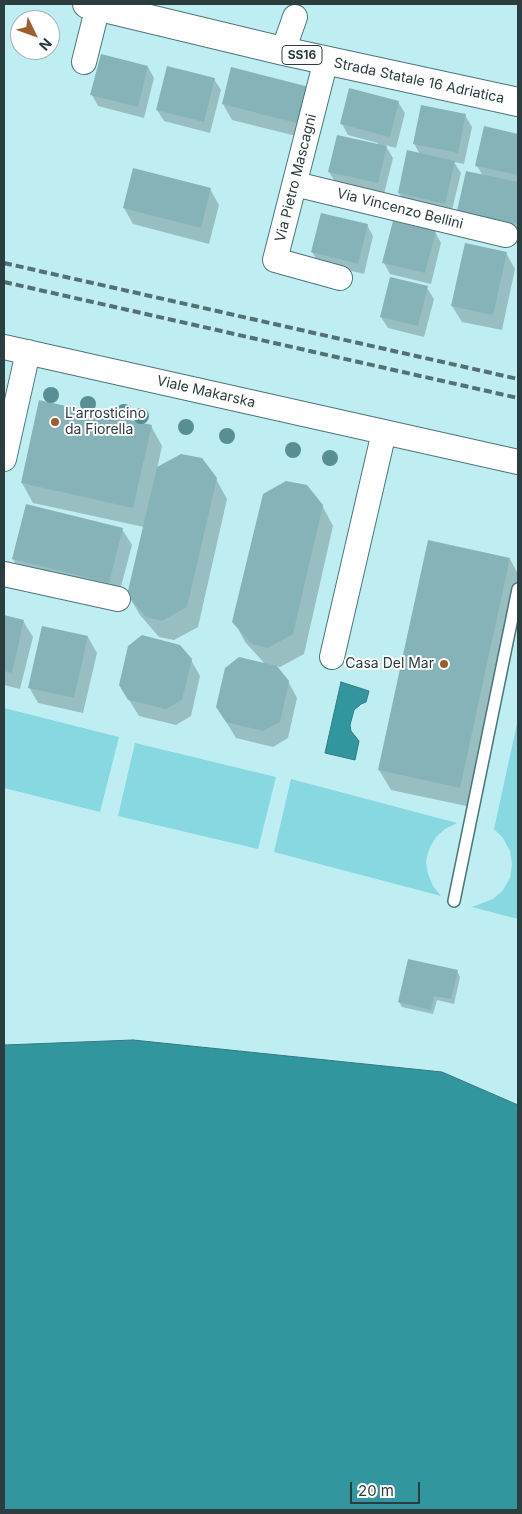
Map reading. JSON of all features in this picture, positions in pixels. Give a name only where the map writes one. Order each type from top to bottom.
[{"type":"main road","name":"Strada Statale 16 Adriatica","points":[[92,5],[283,51],[518,102]]},
{"type":"street","points":[[84,62],[92,5]]},
{"type":"street","points":[[283,51],[295,18]]},
{"type":"street","name":"Via Pietro Mascagni","points":[[326,60],[275,260],[340,278]]},
{"type":"street","name":"Via Vincenzo Bellini","points":[[295,184],[506,235]]},
{"type":"street","name":"Viale Makarska","points":[[4,347],[518,462]]},
{"type":"street","points":[[4,459],[28,352]]},
{"type":"street","points":[[332,657],[384,432]]},
{"type":"street","points":[[4,574],[118,599]]},
{"type":"lane","points":[[454,901],[518,589]]},
{"type":"shaded area","points":[[341,682],[369,691],[366,702],[354,710],[350,725],[351,731],[359,741],[355,760],[325,753]]},
{"type":"shaded area","points":[[4,708],[119,737],[100,812],[4,788]]},
{"type":"shaded area","points":[[518,719],[518,919],[472,907],[493,899],[503,890],[510,878],[512,864],[510,851],[503,838],[494,829]]},
{"type":"shaded area","points":[[135,743],[276,777],[258,849],[118,816]]},
{"type":"shaded area","points":[[291,779],[457,823],[445,829],[436,837],[429,849],[426,862],[433,886],[441,896],[274,852]]},
{"type":"shaded area","points":[[133,1040],[442,1072],[518,1105],[518,1510],[4,1510],[4,1045]]},
{"type":"building","points":[[101,54],[148,66],[138,107],[90,95]]},
{"type":"building","points":[[167,66],[215,78],[204,122],[156,110]]},
{"type":"building","points":[[231,67],[313,88],[304,125],[222,104]]},
{"type":"building","points":[[349,88],[399,101],[390,137],[340,124]]},
{"type":"building","points":[[421,105],[466,114],[458,153],[413,144]]},
{"type":"building","points":[[484,126],[518,134],[518,175],[475,166]]},
{"type":"building","points":[[337,135],[387,146],[378,183],[328,172]]},
{"type":"building","points":[[407,150],[455,161],[445,204],[398,193]]},
{"type":"building","points":[[133,168],[211,188],[201,228],[123,208]]},
{"type":"building","points":[[466,171],[518,182],[518,224],[457,211]]},
{"type":"building","points":[[321,213],[368,224],[358,264],[311,252]]},
{"type":"building","points":[[393,221],[436,231],[425,273],[382,263]]},
{"type":"building","points":[[465,243],[507,252],[493,315],[451,306]]},
{"type":"building","points":[[390,277],[428,286],[418,326],[380,317]]},
{"type":"building","points":[[39,400],[152,425],[133,508],[21,483]]},
{"type":"building","points":[[181,454],[202,458],[217,478],[187,607],[162,621],[146,617],[127,595],[157,467]]},
{"type":"building","points":[[286,481],[307,485],[323,505],[293,634],[268,648],[252,644],[232,622],[263,494]]},
{"type":"building","points":[[26,504],[123,528],[109,583],[12,559]]},
{"type":"building","name":"Casa Del Mar","points":[[428,540],[510,558],[460,788],[378,770]]},
{"type":"building","points":[[4,615],[24,620],[12,673],[4,671]]},
{"type":"building","points":[[42,626],[88,636],[74,698],[28,688]]},
{"type":"building","points":[[142,635],[180,645],[192,659],[182,700],[166,709],[128,700],[119,685],[128,646]]},
{"type":"building","points":[[239,657],[277,666],[289,681],[280,722],[263,731],[226,722],[216,707],[225,668]]},
{"type":"building","points":[[408,959],[458,970],[451,999],[434,996],[431,1010],[398,1002]]},
{"type":"railway","points":[[4,263],[518,379]]},
{"type":"railway","points":[[4,282],[518,398]]},
{"type":"place","name":"L'arrosticino da Fiorella","points":[[55,422]]},
{"type":"place","name":"Casa Del Mar","points":[[444,664]]}]
